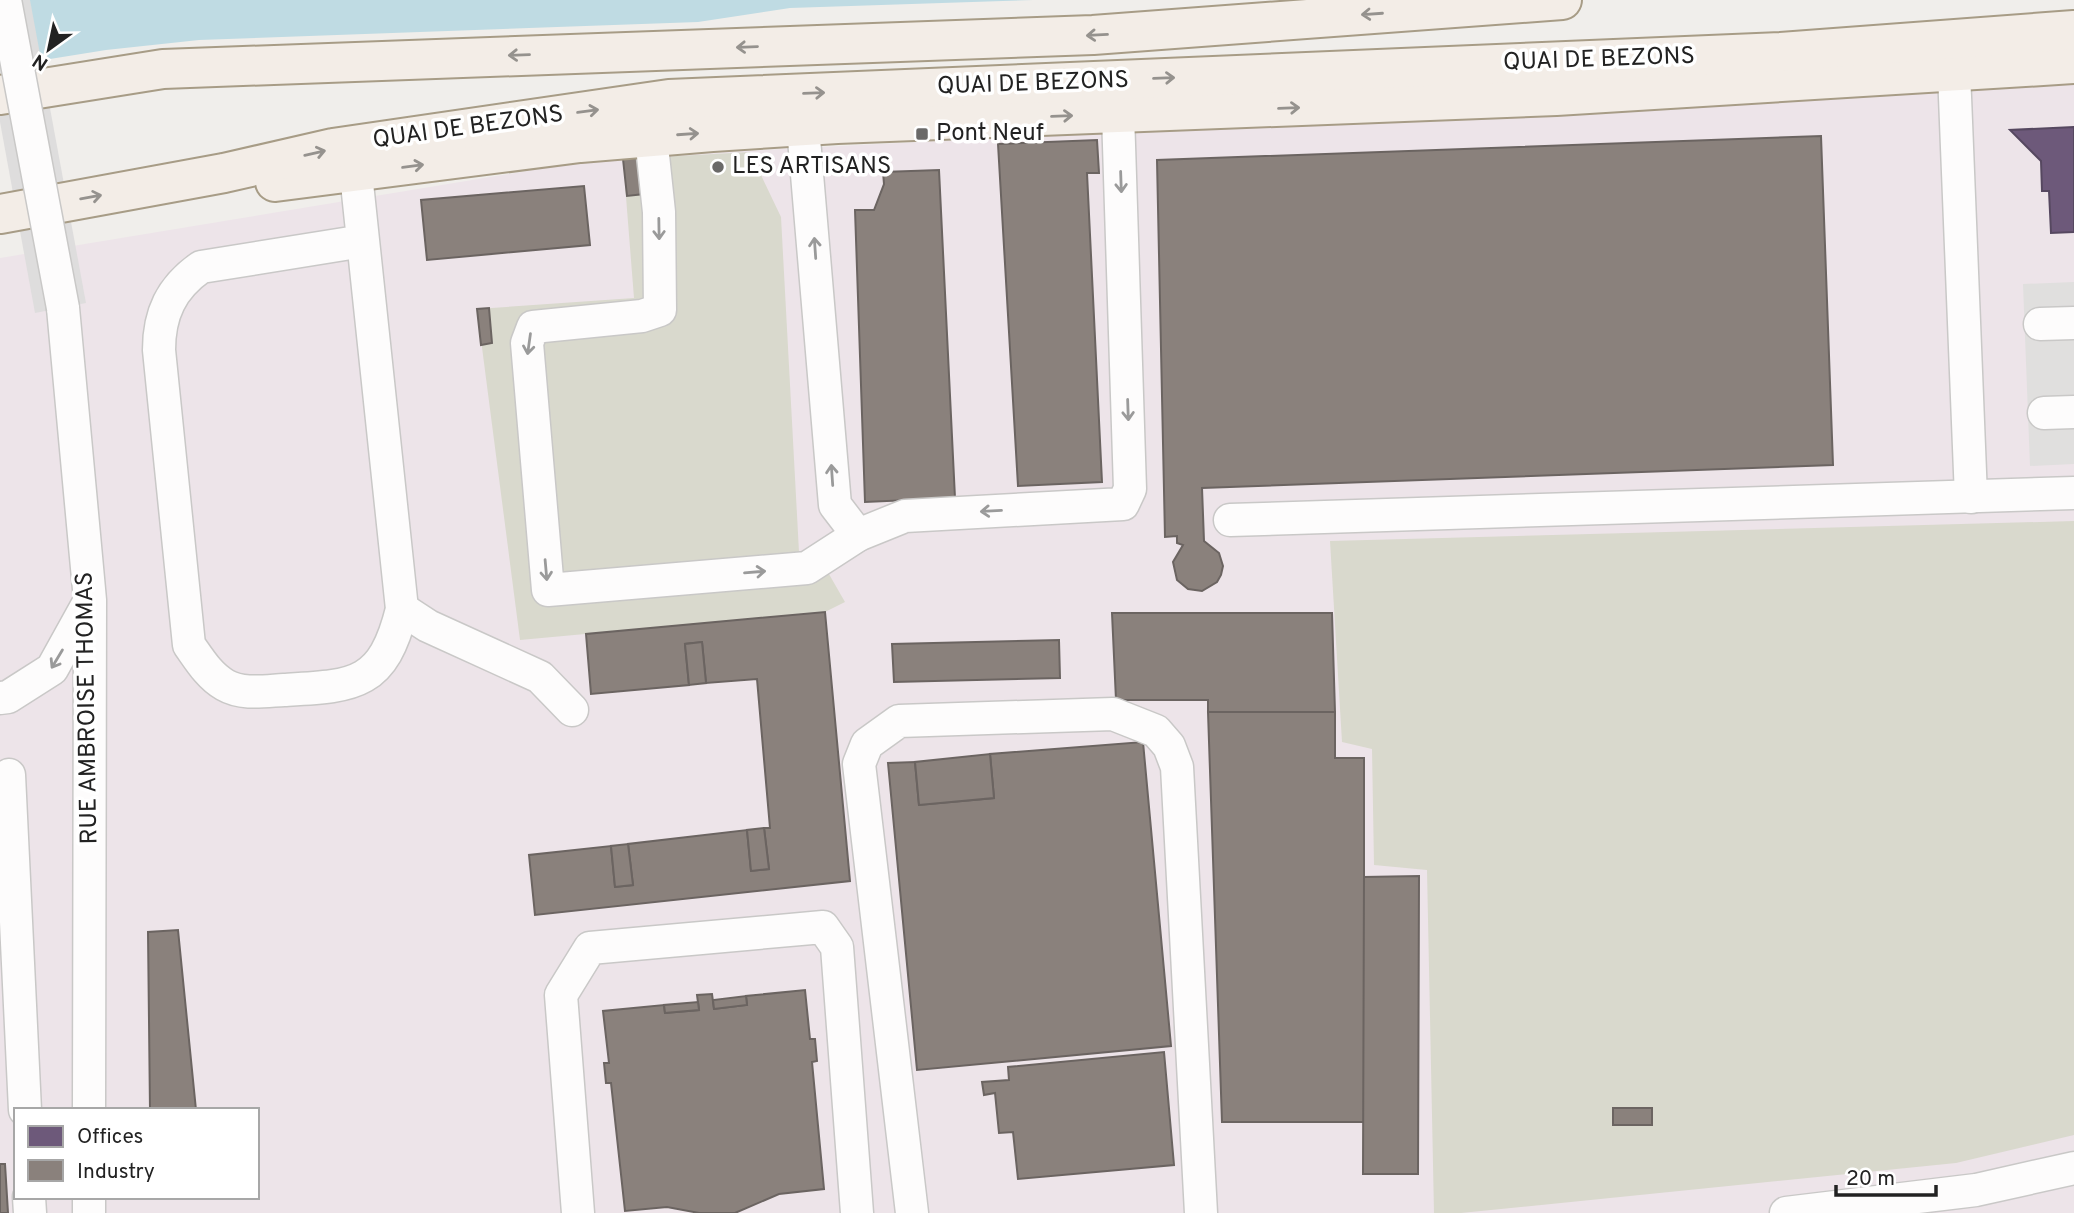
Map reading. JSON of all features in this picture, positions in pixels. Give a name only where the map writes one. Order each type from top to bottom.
[{"type":"main road","name":"QUAI DE BEZONS","points":[[0,95],[163,69],[1093,35],[1563,0]]},
{"type":"main road","name":"QUAI DE BEZONS","points":[[0,214],[224,173],[333,148],[669,99],[1768,53],[2074,30]]},
{"type":"main road","points":[[224,173],[282,183],[580,143],[651,137],[803,127],[1570,96],[2074,64]]},
{"type":"street","name":"RUE AMBROISE THOMAS","points":[[5,0],[63,308],[90,600],[89,1108]]},
{"type":"street","points":[[1954,72],[1970,497]]},
{"type":"street","points":[[651,137],[659,212],[660,310],[642,316],[533,327],[527,343],[548,590],[807,568],[858,535],[905,516],[1123,504],[1130,489],[1118,114]]},
{"type":"street","points":[[803,127],[835,505],[858,535]]},
{"type":"street","points":[[356,174],[402,608],[395,635],[385,656],[365,678],[342,687],[329,688],[249,692],[226,686],[206,669],[188,645],[159,327],[169,300],[182,280],[201,267],[363,241]]},
{"type":"street","points":[[2040,324],[2074,323]]},
{"type":"street","points":[[1230,520],[2074,493]]},
{"type":"street","points":[[0,698],[8,696],[52,669],[90,600]]},
{"type":"street","points":[[402,608],[428,626],[540,677],[572,710]]},
{"type":"street","points":[[912,1213],[859,764],[867,744],[899,721],[1113,714],[1156,731],[1169,747],[1177,767],[1201,1213]]},
{"type":"street","points":[[9,775],[25,1108]]},
{"type":"street","points":[[578,1213],[561,995],[590,948],[822,927],[837,947],[857,1213]]},
{"type":"street","points":[[1786,1213],[1938,1204],[1976,1190],[2074,1168]]},
{"type":"shaded area","points":[[2074,83],[2074,1213],[0,1213],[0,258],[606,158]]},
{"type":"shaded area","points":[[750,152],[781,217],[799,552],[818,555],[845,602],[825,612],[520,640],[477,309],[634,298],[623,159]]},
{"type":"shaded area","points":[[2074,282],[2074,464],[2030,466],[2023,284]]},
{"type":"shaded area","points":[[2074,521],[2074,1135],[1956,1163],[1461,1213],[1434,1213],[1427,870],[1374,865],[1372,749],[1342,742],[1330,541]]},
{"type":"water","points":[[0,0],[1033,0],[790,8],[698,22],[199,40],[106,50],[0,67]]},
{"type":"pier","points":[[0,0],[30,0],[86,303],[35,313],[0,122]]},
{"type":"building: Offices","points":[[2074,127],[2074,232],[2051,233],[2049,191],[2042,191],[2041,161],[2010,130]]},
{"type":"building: Industry","points":[[1821,136],[1833,465],[1202,488],[1204,541],[1219,553],[1223,566],[1221,575],[1217,582],[1202,591],[1188,589],[1177,580],[1173,562],[1183,545],[1177,543],[1177,536],[1165,537],[1157,160]]},
{"type":"building: Industry","points":[[1097,140],[1099,173],[1087,173],[1102,482],[1018,486],[998,144]]},
{"type":"building: Industry","points":[[641,158],[644,194],[627,196],[623,159]]},
{"type":"building: Industry","points":[[939,170],[955,498],[865,502],[855,210],[874,210],[884,184],[883,172]]},
{"type":"building: Industry","points":[[584,186],[590,245],[427,260],[421,200]]},
{"type":"building: Industry","points":[[489,308],[492,343],[481,345],[477,309]]},
{"type":"building: Industry","points":[[825,612],[850,881],[535,915],[529,855],[611,846],[615,887],[633,885],[628,844],[747,830],[751,871],[769,869],[764,828],[770,828],[757,679],[706,683],[702,642],[685,644],[689,685],[591,694],[586,634]]},
{"type":"building: Industry","points":[[1112,613],[1332,613],[1335,712],[1208,712],[1208,700],[1116,700]]},
{"type":"building: Industry","points":[[1059,640],[1060,678],[894,682],[892,644]]},
{"type":"building: Industry","points":[[702,642],[706,683],[689,685],[685,644]]},
{"type":"building: Industry","points":[[1208,712],[1335,712],[1335,758],[1364,758],[1364,1122],[1222,1122]]},
{"type":"building: Industry","points":[[1143,742],[1171,1046],[917,1070],[888,763],[915,762],[919,805],[994,798],[990,754]]},
{"type":"building: Industry","points":[[990,754],[994,798],[919,805],[915,762]]},
{"type":"building: Industry","points":[[764,828],[769,869],[751,871],[747,830]]},
{"type":"building: Industry","points":[[628,844],[633,885],[615,887],[611,846]]},
{"type":"building: Industry","points":[[1419,876],[1418,1174],[1363,1174],[1364,877]]},
{"type":"building: Industry","points":[[178,930],[196,1108],[150,1108],[148,932]]},
{"type":"building: Industry","points":[[805,990],[810,1039],[815,1039],[817,1061],[812,1062],[824,1189],[779,1194],[735,1213],[699,1213],[667,1207],[625,1211],[611,1083],[606,1083],[604,1063],[609,1063],[603,1011],[664,1005],[665,1013],[699,1010],[697,995],[712,994],[714,1009],[747,1005],[746,996]]},
{"type":"building: Industry","points":[[746,996],[747,1005],[714,1009],[713,1000]]},
{"type":"building: Industry","points":[[698,1002],[699,1010],[665,1013],[664,1005]]},
{"type":"building: Industry","points":[[1164,1052],[1174,1165],[1018,1179],[1013,1132],[999,1133],[995,1093],[984,1095],[982,1082],[1009,1080],[1008,1067]]},
{"type":"building: Industry","points":[[1613,1108],[1652,1108],[1652,1125],[1613,1125]]},
{"type":"building: Industry","points":[[0,1164],[5,1164],[8,1213],[0,1213]]},
{"type":"place","name":"Pont Neuf","points":[[922,134]]},
{"type":"place","name":"LES ARTISANS","points":[[718,167]]}]
